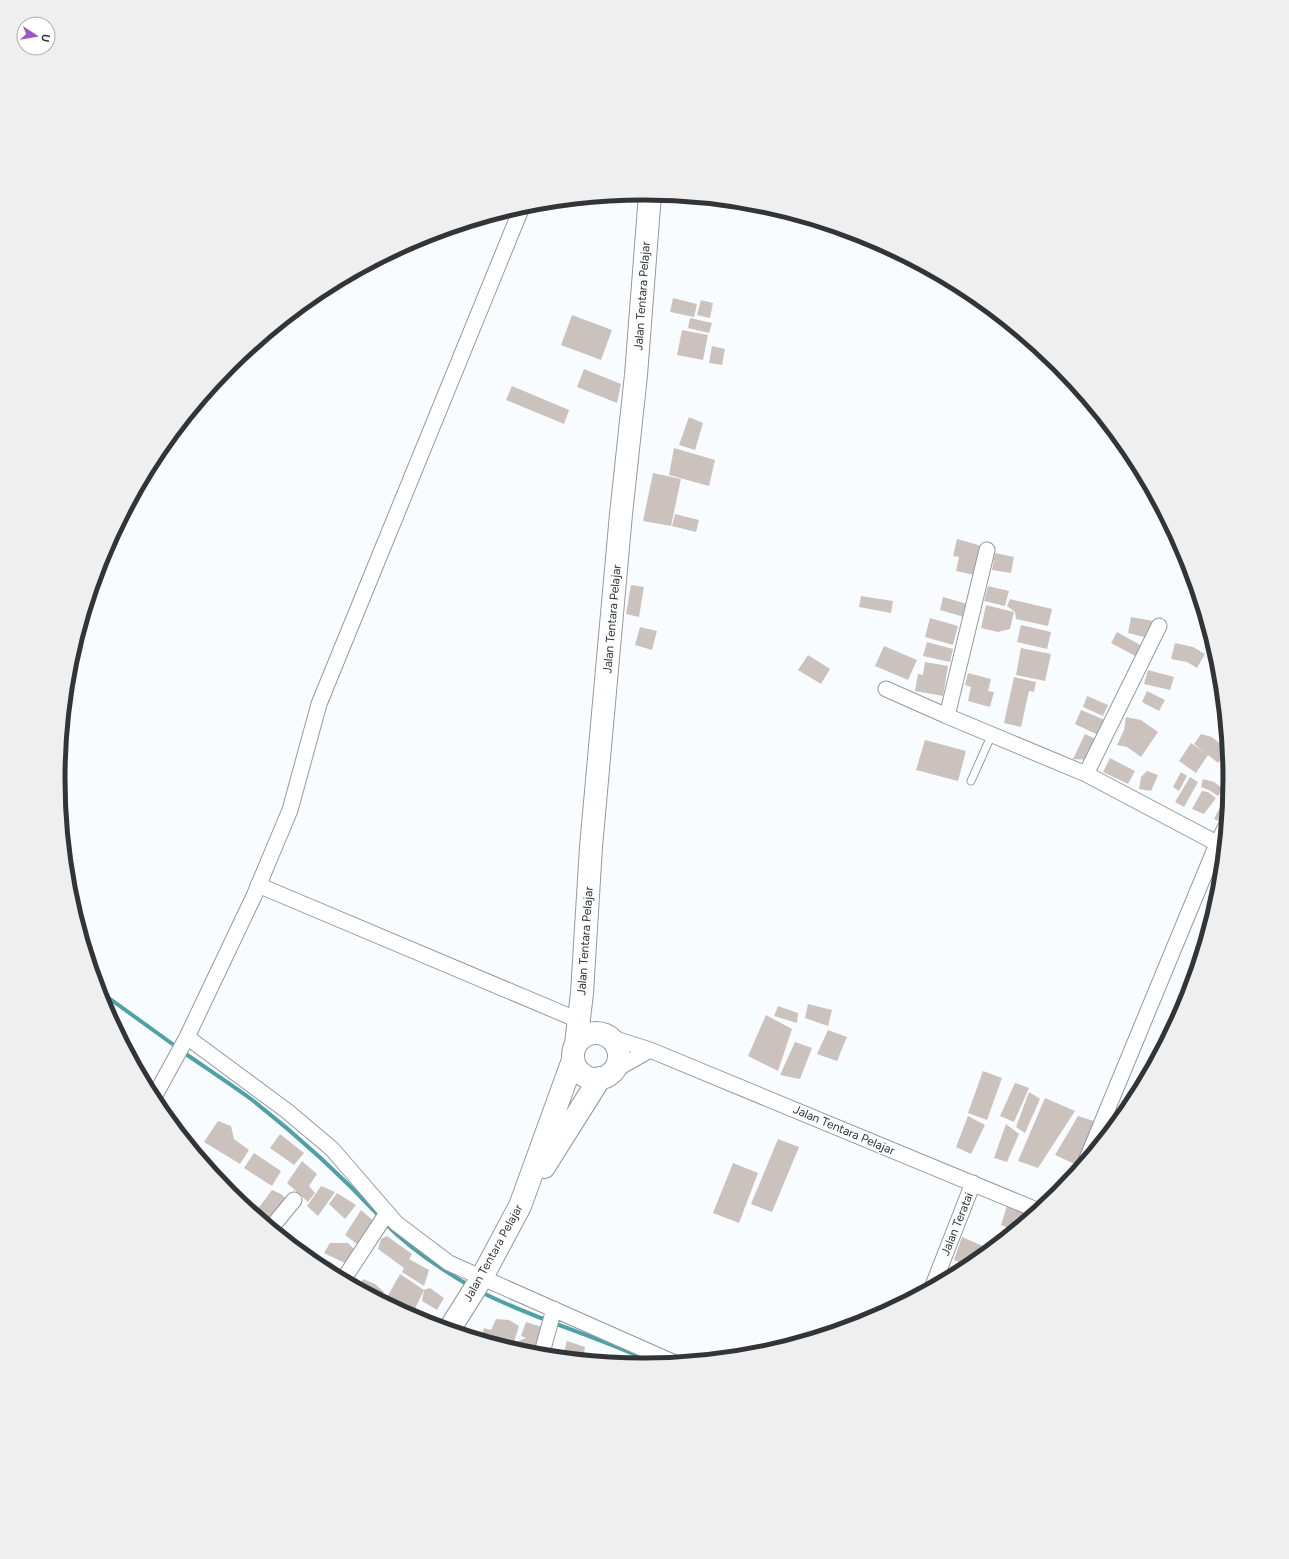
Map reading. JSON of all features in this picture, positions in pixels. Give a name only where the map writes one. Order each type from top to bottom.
[{"type":"highway","name":"Jalan Tentara Pelajar","points":[[452,1326],[477,1285],[520,1206],[575,1052],[582,993],[591,847],[621,514],[636,375],[650,200]]},
{"type":"highway","points":[[520,1206],[606,1074],[617,1064],[618,1049],[590,1015],[582,993]]},
{"type":"highway","points":[[605,1035],[586,1035],[575,1052],[580,1072],[586,1076],[606,1074]]},
{"type":"street","points":[[157,1092],[184,1041],[258,885],[291,805],[319,704],[519,214]]},
{"type":"street","points":[[947,716],[987,550]]},
{"type":"street","points":[[1086,774],[1159,626]]},
{"type":"street","points":[[886,689],[1086,774],[1220,845]]},
{"type":"street","points":[[1092,1147],[1220,848]]},
{"type":"street","points":[[258,885],[578,1020]]},
{"type":"street","name":"Jalan Tentara Pelajar","points":[[605,1035],[650,1050],[1034,1209]]},
{"type":"street","points":[[184,1041],[287,1111],[332,1149],[386,1215],[477,1285],[551,1319],[662,1359]]},
{"type":"street","points":[[606,1074],[650,1050]]},
{"type":"street","name":"Jalan Teratai","points":[[935,1280],[973,1183]]},
{"type":"street","points":[[274,1224],[294,1200]]},
{"type":"street","points":[[346,1275],[386,1215]]},
{"type":"street","points":[[543,1350],[551,1319]]},
{"type":"lane","points":[[971,781],[992,734]]},
{"type":"green space","points":[[1201,940],[1180,1001],[1162,1040]]},
{"type":"building","points":[[673,298],[697,304],[694,317],[670,312]]},
{"type":"building","points":[[701,300],[713,303],[710,318],[697,315]]},
{"type":"building","points":[[572,315],[612,330],[601,360],[561,345]]},
{"type":"building","points":[[690,318],[712,323],[709,333],[688,328]]},
{"type":"building","points":[[682,330],[708,335],[703,360],[677,355]]},
{"type":"building","points":[[712,346],[725,349],[722,365],[709,363]]},
{"type":"building","points":[[584,369],[621,384],[617,403],[577,387]]},
{"type":"building","points":[[512,386],[569,410],[564,424],[506,400]]},
{"type":"building","points":[[689,417],[703,423],[695,450],[679,445]]},
{"type":"building","points":[[674,448],[715,460],[709,486],[669,475]]},
{"type":"building","points":[[653,473],[681,479],[671,526],[643,521]]},
{"type":"building","points":[[675,514],[699,520],[696,532],[672,526]]},
{"type":"building","points":[[957,539],[982,546],[975,575],[956,571],[959,557],[953,556]]},
{"type":"building","points":[[995,553],[1014,557],[1011,573],[992,570]]},
{"type":"building","points":[[631,585],[644,587],[639,617],[626,614]]},
{"type":"building","points":[[988,586],[1009,591],[1005,606],[984,601]]},
{"type":"building","points":[[861,596],[893,601],[891,613],[859,607]]},
{"type":"building","points":[[943,597],[967,604],[964,617],[940,610]]},
{"type":"building","points":[[1010,599],[1052,609],[1048,626],[1016,619],[1015,612],[1007,606]]},
{"type":"building","points":[[986,605],[1014,612],[1010,629],[998,632],[981,628]]},
{"type":"building","points":[[1131,617],[1153,621],[1149,638],[1128,633]]},
{"type":"building","points":[[930,618],[958,626],[953,645],[925,637]]},
{"type":"building","points":[[1021,625],[1051,632],[1047,649],[1017,642]]},
{"type":"building","points":[[640,627],[657,631],[652,650],[635,645]]},
{"type":"building","points":[[1117,632],[1142,646],[1137,657],[1111,643]]},
{"type":"building","points":[[927,642],[953,649],[950,662],[923,656]]},
{"type":"building","points":[[1175,643],[1193,647],[1205,654],[1197,668],[1187,662],[1171,659]]},
{"type":"building","points":[[884,646],[917,660],[908,680],[875,666]]},
{"type":"building","points":[[1021,648],[1051,654],[1045,681],[1016,675]]},
{"type":"building","points":[[808,655],[830,669],[821,684],[798,670]]},
{"type":"building","points":[[925,662],[948,666],[943,696],[915,691],[918,674],[923,675]]},
{"type":"building","points":[[1148,670],[1174,677],[1170,690],[1144,684]]},
{"type":"building","points":[[968,673],[991,679],[988,691],[994,692],[990,707],[968,701],[971,687],[965,685]]},
{"type":"building","points":[[1014,677],[1036,682],[1034,692],[1029,691],[1021,727],[1004,723]]},
{"type":"building","points":[[1147,691],[1165,700],[1159,711],[1142,702]]},
{"type":"building","points":[[1087,696],[1108,705],[1103,716],[1083,707]]},
{"type":"building","points":[[1081,710],[1105,720],[1098,735],[1075,724]]},
{"type":"building","points":[[1126,717],[1141,720],[1158,732],[1141,757],[1127,747],[1117,745],[1124,730]]},
{"type":"building","points":[[1085,734],[1098,740],[1089,760],[1073,759]]},
{"type":"building","points":[[1201,734],[1212,737],[1223,746],[1223,756],[1218,763],[1208,755],[1196,773],[1179,761],[1191,743],[1205,753],[1194,744]]},
{"type":"building","points":[[925,740],[966,751],[958,781],[916,770]]},
{"type":"building","points":[[1110,758],[1135,771],[1128,784],[1103,772]]},
{"type":"building","points":[[1147,771],[1158,775],[1151,791],[1139,789],[1141,777]]},
{"type":"building","points":[[1181,772],[1187,776],[1179,791],[1173,787]]},
{"type":"building","points":[[1190,777],[1198,782],[1184,807],[1175,802]]},
{"type":"building","points":[[1203,779],[1214,782],[1223,789],[1218,796],[1201,787]]},
{"type":"building","points":[[1202,791],[1208,792],[1216,798],[1204,814],[1192,809]]},
{"type":"building","points":[[1223,800],[1222,823],[1214,819]]},
{"type":"building","points":[[808,1004],[832,1010],[828,1026],[805,1018]]},
{"type":"building","points":[[778,1006],[798,1013],[797,1023],[774,1016]]},
{"type":"building","points":[[766,1015],[792,1029],[778,1071],[748,1056]]},
{"type":"building","points":[[828,1030],[847,1037],[837,1061],[817,1054]]},
{"type":"building","points":[[795,1042],[812,1048],[800,1079],[780,1075]]},
{"type":"building","points":[[983,1071],[1002,1078],[987,1120],[968,1113]]},
{"type":"building","points":[[1015,1083],[1029,1088],[1014,1122],[1000,1116]]},
{"type":"building","points":[[1029,1092],[1040,1099],[1025,1133],[1016,1127]]},
{"type":"building","points":[[1045,1098],[1075,1111],[1038,1168],[1018,1161]]},
{"type":"building","points":[[968,1116],[985,1125],[971,1154],[956,1147]]},
{"type":"building","points":[[1078,1116],[1097,1122],[1081,1160],[1077,1165],[1055,1155]]},
{"type":"building","points":[[218,1121],[231,1126],[234,1139],[249,1150],[240,1164],[204,1142]]},
{"type":"building","points":[[1006,1124],[1019,1134],[1007,1162],[994,1158]]},
{"type":"building","points":[[280,1134],[304,1153],[294,1165],[270,1148]]},
{"type":"building","points":[[778,1139],[799,1147],[772,1212],[751,1204]]},
{"type":"building","points":[[254,1153],[281,1171],[272,1186],[244,1168]]},
{"type":"building","points":[[302,1161],[317,1174],[309,1186],[315,1193],[308,1202],[287,1183]]},
{"type":"building","points":[[733,1163],[758,1173],[739,1223],[713,1213]]},
{"type":"building","points":[[321,1186],[335,1192],[318,1216],[307,1206]]},
{"type":"building","points":[[272,1190],[281,1194],[289,1201],[275,1224],[257,1210]]},
{"type":"building","points":[[337,1193],[356,1205],[345,1219],[329,1204]]},
{"type":"building","points":[[1007,1206],[1028,1214],[1010,1229],[1001,1225]]},
{"type":"building","points":[[361,1210],[376,1223],[364,1249],[345,1235]]},
{"type":"building","points":[[387,1236],[412,1254],[409,1259],[429,1270],[424,1286],[402,1272],[404,1268],[378,1249],[381,1239]]},
{"type":"building","points":[[962,1237],[986,1247],[962,1263],[954,1260]]},
{"type":"building","points":[[330,1243],[348,1243],[357,1252],[349,1265],[324,1253]]},
{"type":"building","points":[[324,1259],[332,1263],[339,1271],[323,1261]]},
{"type":"building","points":[[400,1274],[424,1290],[414,1311],[386,1298]]},
{"type":"building","points":[[363,1279],[375,1284],[384,1292],[382,1296],[360,1284]]},
{"type":"building","points":[[430,1288],[444,1298],[437,1310],[422,1301],[424,1290]]},
{"type":"building","points":[[496,1319],[509,1320],[519,1326],[514,1344],[482,1335],[484,1328],[491,1330]]},
{"type":"building","points":[[526,1322],[545,1328],[539,1349],[516,1344],[516,1342],[526,1338],[521,1336]]},
{"type":"building","points":[[567,1341],[585,1347],[584,1356],[564,1353]]},
{"type":"waterway","points":[[108,997],[178,1048]]},
{"type":"waterway","points":[[183,1052],[251,1099],[285,1127],[334,1170],[380,1217]]},
{"type":"waterway","points":[[384,1222],[425,1257],[470,1286]]},
{"type":"waterway","points":[[481,1292],[525,1312],[645,1359]]}]
